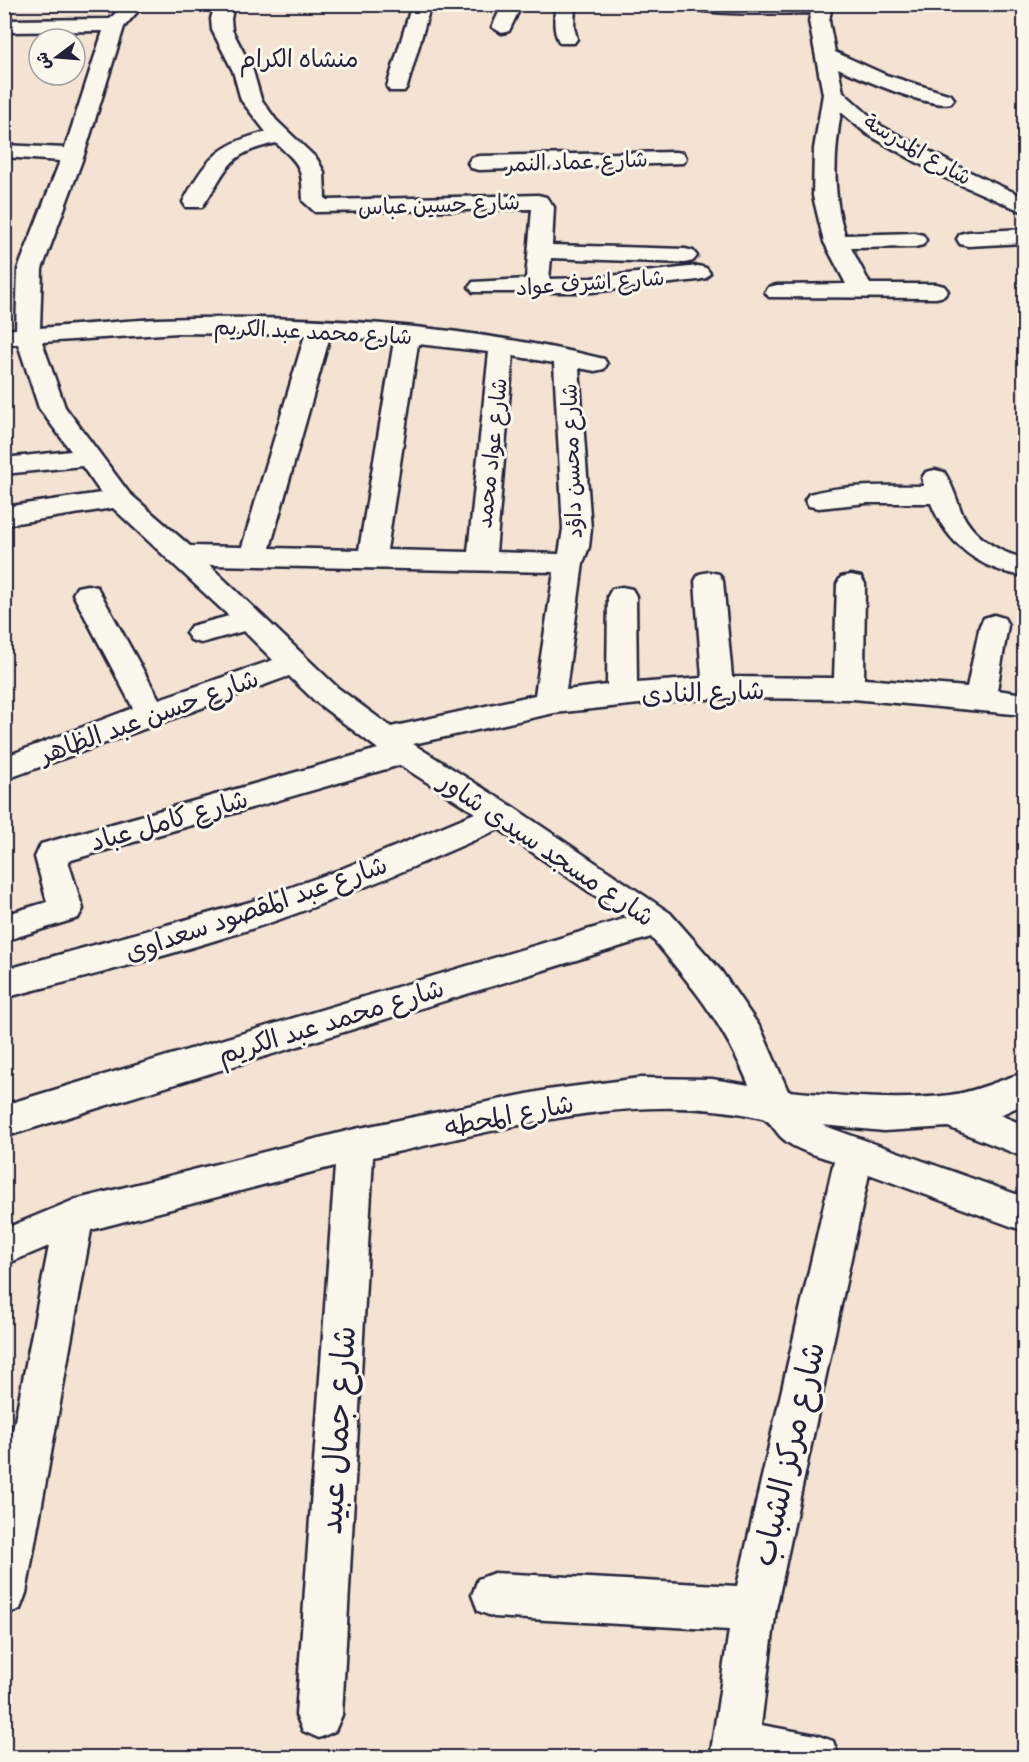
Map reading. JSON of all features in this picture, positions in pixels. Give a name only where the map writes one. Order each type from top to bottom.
[{"type":"street","points":[[16,337],[30,269],[73,155],[115,26],[135,4]]},
{"type":"street","points":[[225,4],[221,20],[222,30],[243,71],[246,87],[259,112],[282,135]]},
{"type":"street","points":[[397,87],[422,4]]},
{"type":"street","points":[[502,27],[513,4]]},
{"type":"street","points":[[565,4],[564,27],[567,39]]},
{"type":"street","points":[[691,4],[747,8],[821,6],[825,55],[833,94],[822,173],[825,207],[836,242],[862,291]]},
{"type":"street","points":[[4,26],[115,26]]},
{"type":"street","points":[[825,55],[879,79],[944,99]]},
{"type":"street","name":"شارع المدرسة","points":[[833,94],[874,130],[951,172],[1024,205]]},
{"type":"street","points":[[194,202],[213,165],[222,156],[250,142],[282,135]]},
{"type":"street","name":"شارع حسين عباس","points":[[282,135],[306,159],[313,172],[314,201],[323,207],[541,203],[543,207],[537,287]]},
{"type":"street","points":[[4,151],[73,155]]},
{"type":"street","name":"شارع عماد النمر","points":[[479,163],[675,158]]},
{"type":"street","points":[[537,162],[541,203]]},
{"type":"street","points":[[968,238],[1024,236]]},
{"type":"street","points":[[836,242],[915,240]]},
{"type":"street","name":"شارع اشرف عواد","points":[[481,287],[537,287],[635,281],[691,265],[539,251]]},
{"type":"street","points":[[777,292],[936,291]]},
{"type":"street","name":"شارع محمد عبد الكريم","points":[[16,337],[175,326],[320,327],[407,334],[502,346],[595,364]]},
{"type":"street","points":[[254,555],[320,327]]},
{"type":"street","points":[[372,557],[407,334]]},
{"type":"street","name":"شارع مسجد سيدى شاور","points":[[16,337],[52,408],[86,458],[119,499],[183,555],[327,695],[395,746],[502,815],[658,922],[709,981],[748,1039],[776,1105],[795,1127],[809,1136],[1024,1214]]},
{"type":"street","name":"شارع عواد محمد","points":[[481,560],[502,346]]},
{"type":"street","name":"شارع محسن داؤد","points":[[549,704],[569,563],[575,547],[577,529],[566,358]]},
{"type":"street","points":[[4,466],[86,458]]},
{"type":"street","points":[[819,500],[938,486],[956,527],[979,548],[1010,565],[1024,567]]},
{"type":"street","points":[[4,516],[119,499]]},
{"type":"street","points":[[183,555],[372,557],[569,563]]},
{"type":"street","points":[[709,581],[718,689]]},
{"type":"street","points":[[849,690],[851,584]]},
{"type":"street","points":[[87,594],[151,713]]},
{"type":"street","points":[[622,596],[622,695]]},
{"type":"street","points":[[201,633],[250,620]]},
{"type":"street","points":[[980,698],[994,625]]},
{"type":"street","name":"شارع حسن عبد الظاهر","points":[[4,769],[151,713],[294,663]]},
{"type":"street","name":"شارع النادى","points":[[395,746],[549,704],[622,695],[718,689],[849,690],[930,692],[1024,704]]},
{"type":"street","name":"شارع كامل عباد","points":[[4,928],[66,909],[51,857],[53,853],[395,746]]},
{"type":"street","name":"شارع عبد المقصود سعداوى","points":[[4,984],[125,954],[260,912],[386,865],[502,815]]},
{"type":"street","name":"شارع محمد عبد الكريم","points":[[4,1120],[658,922]]},
{"type":"street","name":"شارع المحطه","points":[[4,1248],[74,1217],[355,1145],[547,1106],[640,1093],[712,1094],[776,1105],[884,1115],[950,1111],[992,1102],[1024,1088]]},
{"type":"street","points":[[950,1111],[1024,1141]]},
{"type":"street","name":"شارع جمال عبيد","points":[[318,1715],[355,1145]]},
{"type":"street","name":"شارع مركز الشباب","points":[[734,1750],[754,1609],[855,1153]]},
{"type":"street","points":[[4,1593],[74,1217]]},
{"type":"street","points":[[494,1594],[754,1609]]},
{"type":"street","points":[[734,1750],[816,1758]]},
{"type":"district","name":"منشاه الكرام","points":[[299,59]]}]
